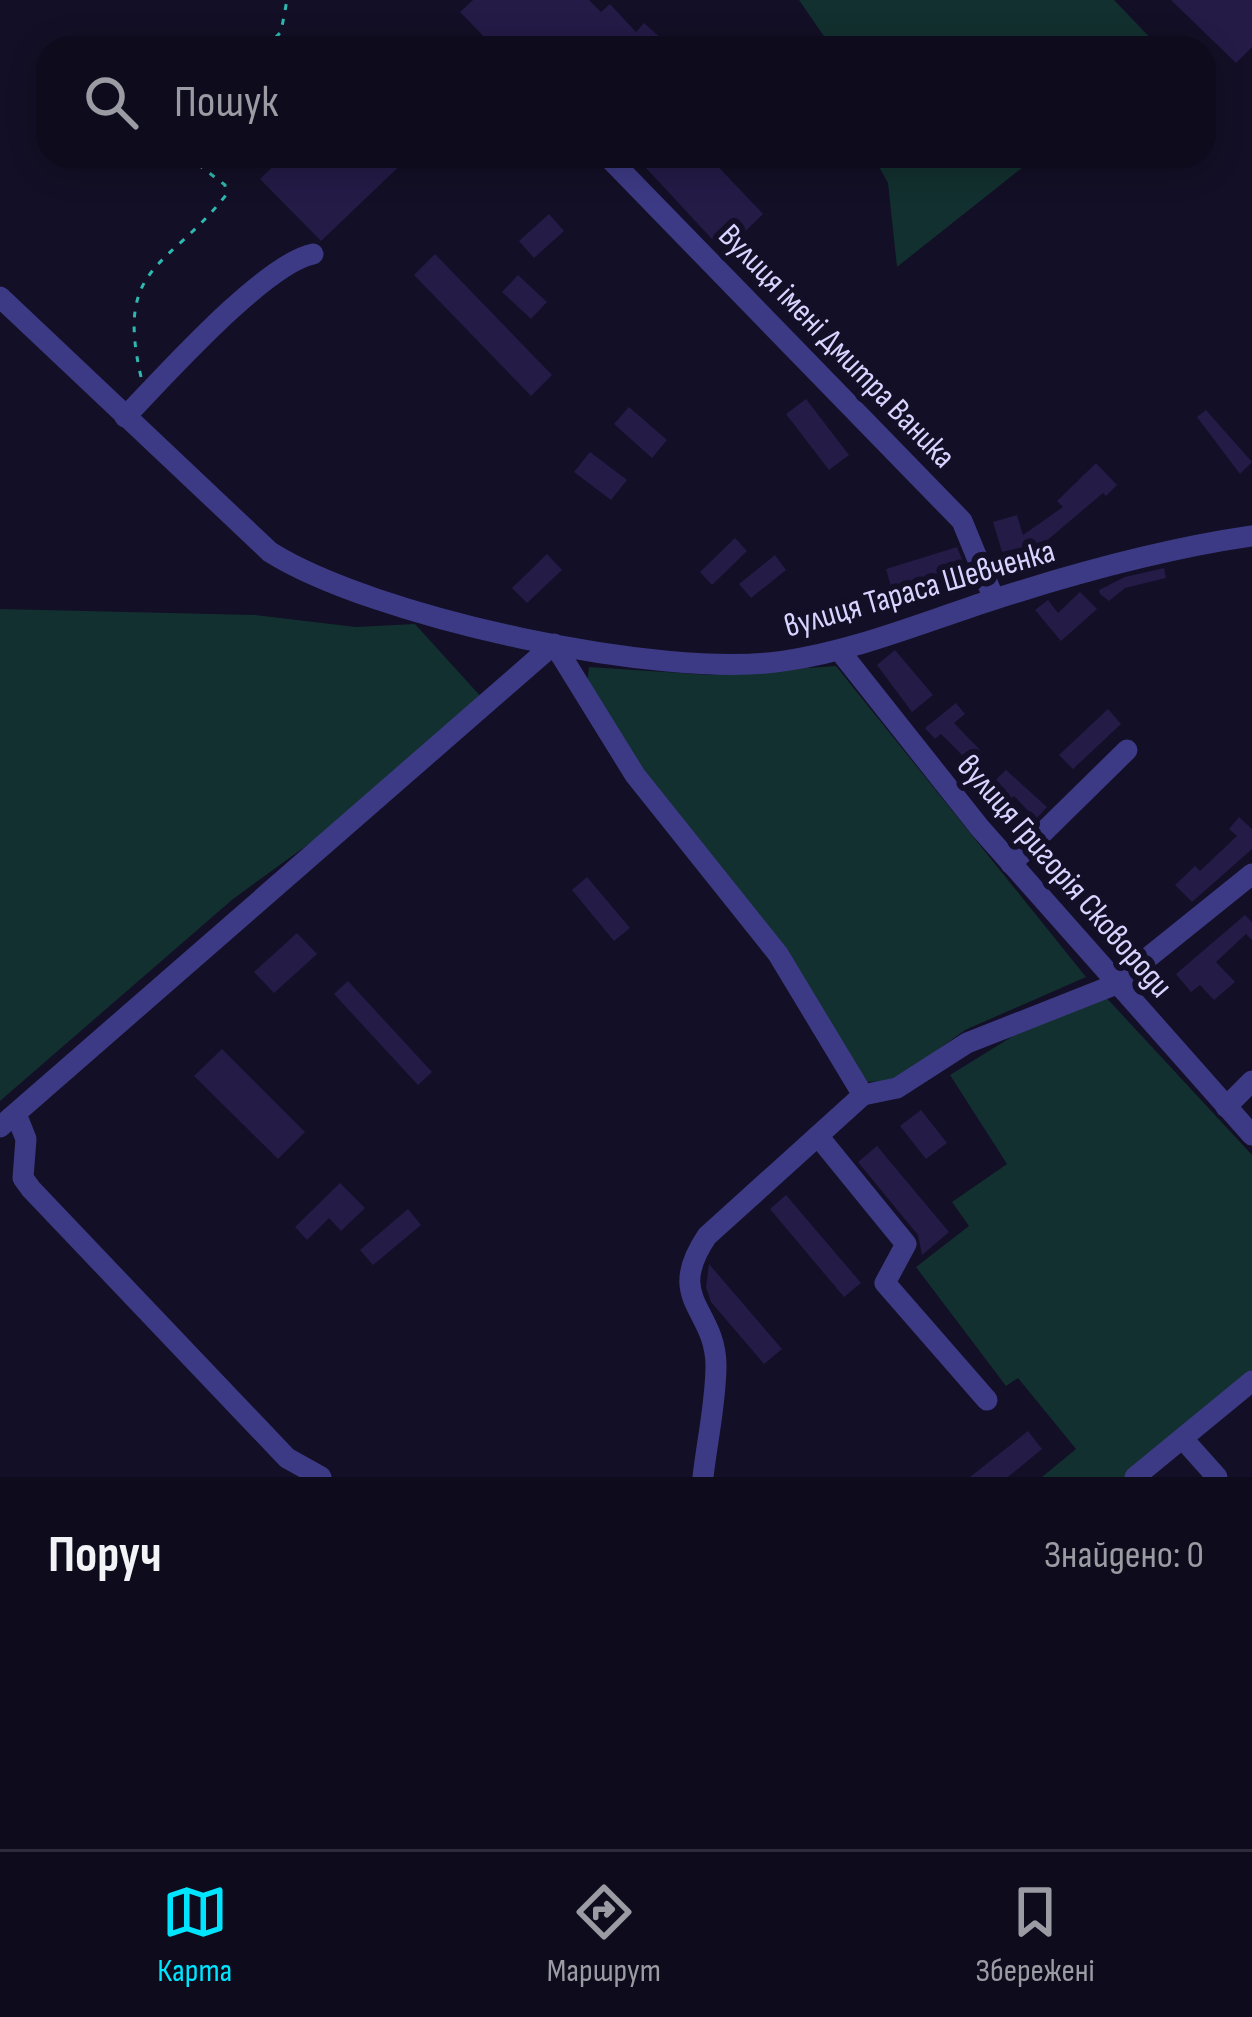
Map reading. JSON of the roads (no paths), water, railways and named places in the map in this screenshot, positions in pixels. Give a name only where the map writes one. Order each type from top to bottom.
[{"type":"street","name":"Вулиця імені Дмитра Ваника","points":[[619,168],[962,521],[994,599]]},
{"type":"street","points":[[125,417],[246,298],[301,257],[313,254]]},
{"type":"street","name":"вулиця Тараса Шевченка","points":[[0,297],[270,552],[302,572],[350,590],[538,641],[728,666],[839,650],[994,599],[1157,554],[1252,536]]},
{"type":"street","points":[[321,1477],[287,1457],[32,1190],[23,1178],[26,1139],[8,1121],[554,644],[634,776],[778,955],[863,1095]]},
{"type":"street","name":"вулиця Григорія Сковороди","points":[[839,650],[1114,985],[1252,1135]]},
{"type":"street","points":[[1012,864],[1127,750]]},
{"type":"street","points":[[704,1477],[716,1360],[686,1285],[690,1260],[706,1236],[863,1095],[897,1088],[967,1043],[1114,985],[1252,874]]},
{"type":"street","points":[[1226,1107],[1252,1081]]},
{"type":"street","points":[[818,1136],[906,1244],[886,1283],[987,1400]]},
{"type":"street","points":[[1135,1477],[1252,1381]]},
{"type":"street","points":[[1183,1439],[1217,1477]]}]
